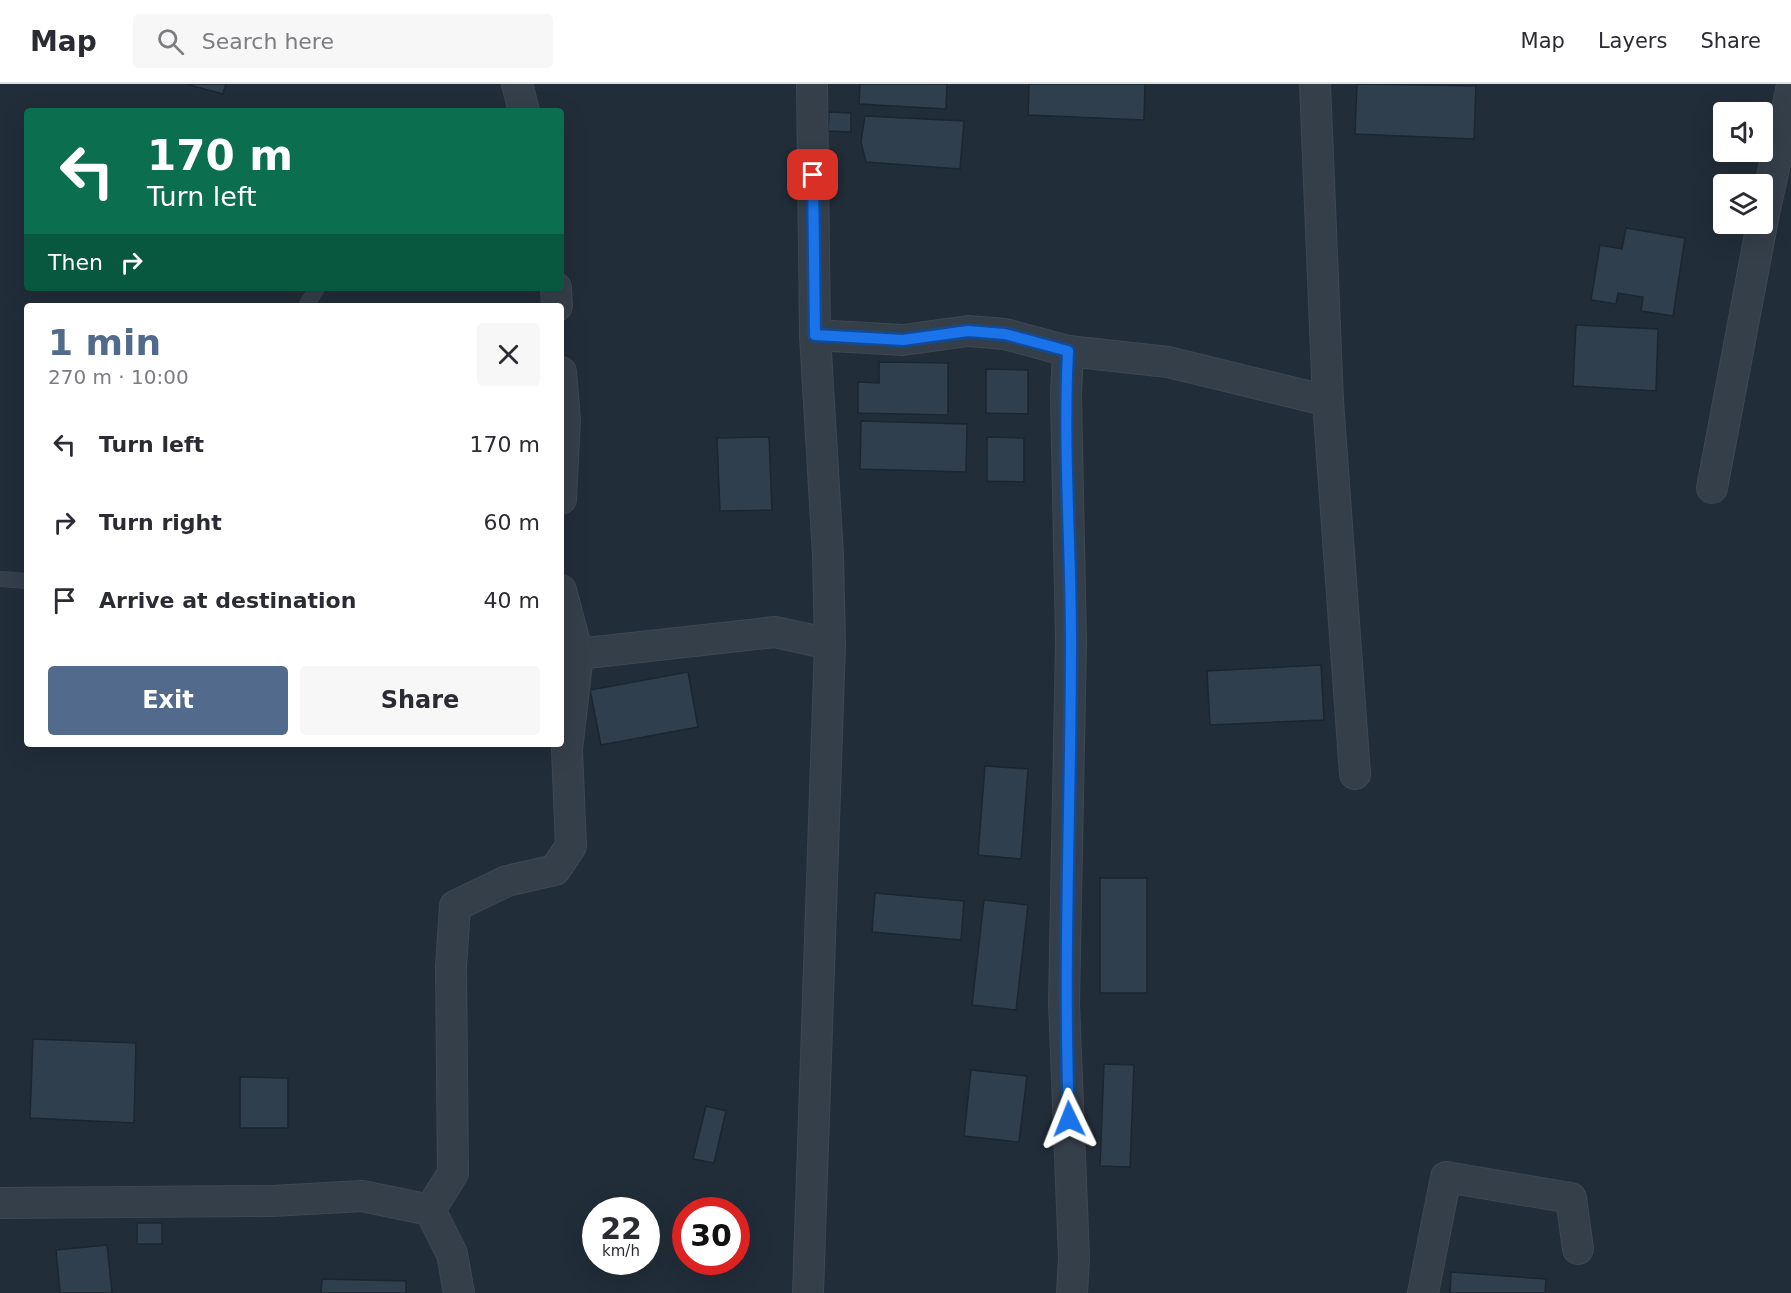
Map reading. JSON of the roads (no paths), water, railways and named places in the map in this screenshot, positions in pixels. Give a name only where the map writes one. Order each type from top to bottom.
[{"type":"street","points":[[517,84],[524,108]]},
{"type":"street","points":[[808,1293],[830,644],[828,555],[815,335],[812,84]]},
{"type":"street","points":[[1314,84],[1328,401],[1355,774]]},
{"type":"street","points":[[1773,174],[1791,90]]},
{"type":"street","points":[[1712,488],[1760,234]]},
{"type":"street","points":[[815,335],[903,340],[968,331],[1005,334],[1068,351],[1168,362],[1328,401]]},
{"type":"street","points":[[1068,351],[1066,395],[1071,642],[1064,1003],[1074,1258],[1072,1293]]},
{"type":"street","points":[[564,408],[564,440]]},
{"type":"street","points":[[430,1210],[453,1173],[451,968],[455,906],[507,881],[555,870],[571,846],[567,750],[578,654],[564,601]]},
{"type":"street","points":[[578,654],[775,632],[830,644]]},
{"type":"street","points":[[1423,1293],[1446,1177],[1571,1198],[1578,1249]]},
{"type":"street","points":[[0,1203],[272,1201],[362,1196],[430,1210]]},
{"type":"street","points":[[430,1210],[452,1254],[459,1293]]},
{"type":"lane","points":[[0,579],[24,581]]}]
